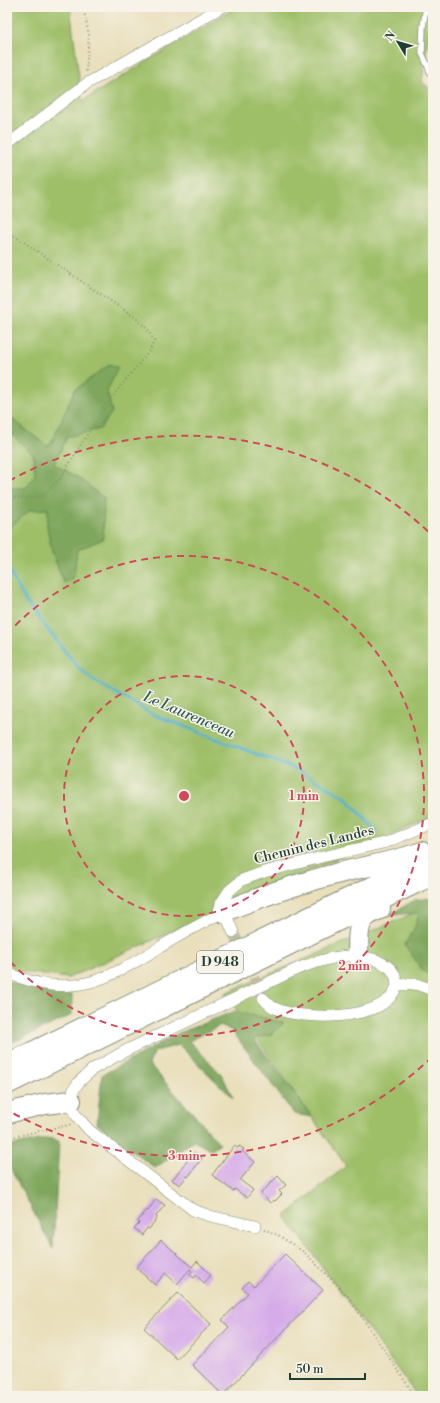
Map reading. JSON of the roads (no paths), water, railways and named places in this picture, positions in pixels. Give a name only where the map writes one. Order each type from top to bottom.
[{"type":"highway","points":[[223,912],[261,896],[311,880],[397,860],[433,847]]},
{"type":"highway","name":"D 948","points":[[7,1064],[125,1009],[433,858]]},
{"type":"highway","points":[[358,956],[360,925],[363,920],[383,907],[413,892],[430,876]]},
{"type":"highway","name":"D 948","points":[[7,1084],[123,1028],[364,907],[430,876]]},
{"type":"highway","points":[[7,1113],[45,1104],[72,1101]]},
{"type":"street","points":[[7,145],[86,84],[222,7]]},
{"type":"street","name":"Chemin des Landes","points":[[223,912],[220,908],[221,902],[229,891],[242,880],[264,872],[387,842],[433,823]]},
{"type":"street","points":[[7,973],[24,980],[46,985],[68,987],[98,981],[124,969],[223,912],[226,915],[233,932]]},
{"type":"street","points":[[255,1226],[210,1216],[193,1210],[89,1130],[75,1114],[72,1108],[72,1101],[74,1089],[85,1075],[93,1069],[125,1051],[299,968],[315,962],[340,957],[358,956],[369,958],[387,966],[393,971],[397,984],[394,993],[389,999],[380,1005],[346,1016],[322,1017],[285,1012],[273,1007],[263,998]]},
{"type":"street","points":[[397,984],[416,984],[433,990]]},
{"type":"lane","points":[[426,7],[423,27],[422,53],[433,78]]},
{"type":"waterway","name":"Le Laurenceau","points":[[7,567],[26,602],[76,665],[91,679],[152,714],[298,770],[345,797],[376,831]]},
{"type":"tunnel","points":[[233,932],[262,995]]}]
